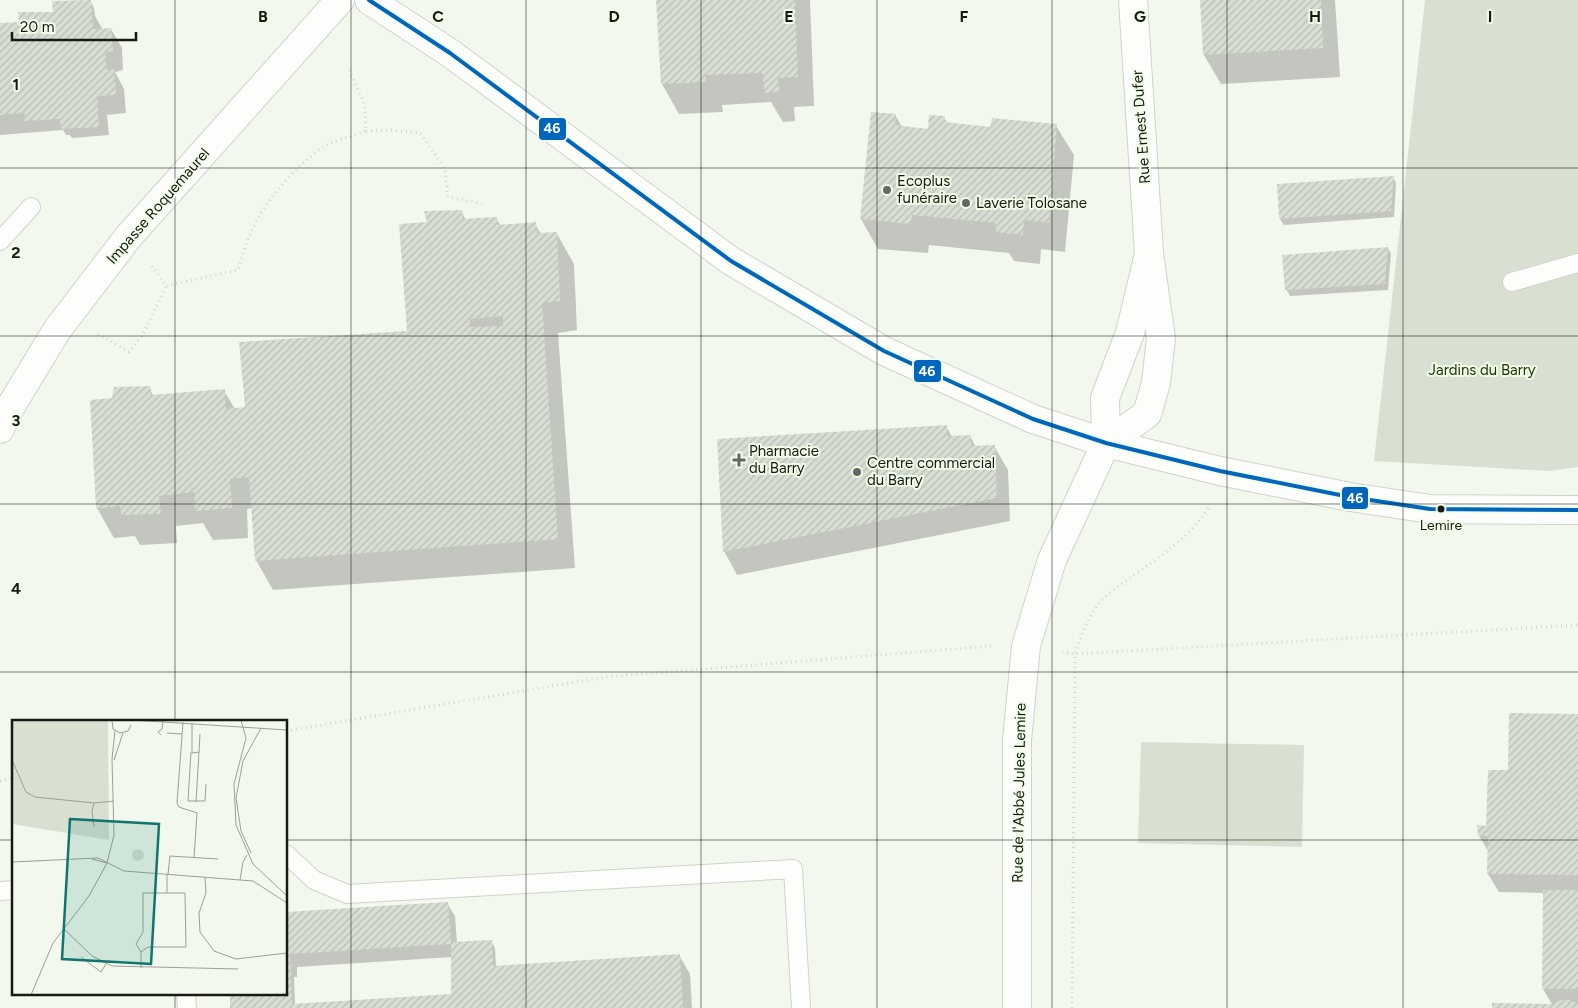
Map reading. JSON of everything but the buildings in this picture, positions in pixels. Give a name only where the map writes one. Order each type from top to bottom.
[{"type":"street","name":"Impasse Roquemaurel","points":[[0,429],[13,403],[57,330],[129,236],[340,0]]},
{"type":"street","points":[[368,0],[450,53],[731,262],[884,351],[1033,419],[1106,443],[1227,472],[1350,497],[1430,509],[1578,510]]},
{"type":"street","name":"Rue Ernest Dufer","points":[[1106,443],[1147,414],[1156,383],[1161,338],[1149,254],[1133,0]]},
{"type":"street","name":"Rue Ernest Dufer","points":[[1106,443],[1106,398],[1130,334],[1149,254]]},
{"type":"street","name":"Rue de l'Abbé Jules Lemire","points":[[1017,1008],[1017,740],[1026,646],[1052,560],[1106,443]]},
{"type":"lane","points":[[0,241],[31,207]]},
{"type":"lane","points":[[1512,282],[1578,263]]},
{"type":"lane","points":[[288,856],[314,880],[348,894],[793,869],[801,1008]]},
{"type":"path","points":[[349,69],[365,106],[366,131]]},
{"type":"path","points":[[166,286],[238,270],[245,247],[257,220],[302,162],[327,145],[366,131],[390,130],[420,133],[445,169],[448,197],[484,204]]},
{"type":"path","points":[[129,236],[166,286]]},
{"type":"path","points":[[71,312],[92,331],[129,352],[143,334],[166,286]]},
{"type":"path","points":[[1072,1008],[1075,654],[1084,627],[1101,602],[1122,584],[1183,540],[1200,522],[1213,501]]},
{"type":"path","points":[[1075,654],[1578,626]]},
{"type":"path","points":[[288,731],[606,677],[996,646]]},
{"type":"green space","name":"Jardins du Barry","points":[[1425,0],[1578,0],[1578,467],[1548,471],[1374,461]]},
{"type":"green space","points":[[1141,742],[1304,745],[1302,847],[1138,843]]},
{"type":"transit line","name":"46","points":[[369,0],[450,53],[731,261],[884,351],[1033,419],[1106,443],[1220,471],[1350,497],[1430,509],[1578,510]]},
{"type":"place","name":"Ecoplus funéraire","points":[[887,190]]},
{"type":"place","name":"Laverie Tolosane","points":[[966,203]]},
{"type":"place","name":"Pharmacie du Barry","points":[[739,460]]},
{"type":"place","name":"Centre commercial du Barry","points":[[857,472]]},
{"type":"place","name":"Lemire","points":[[1441,509]]}]
